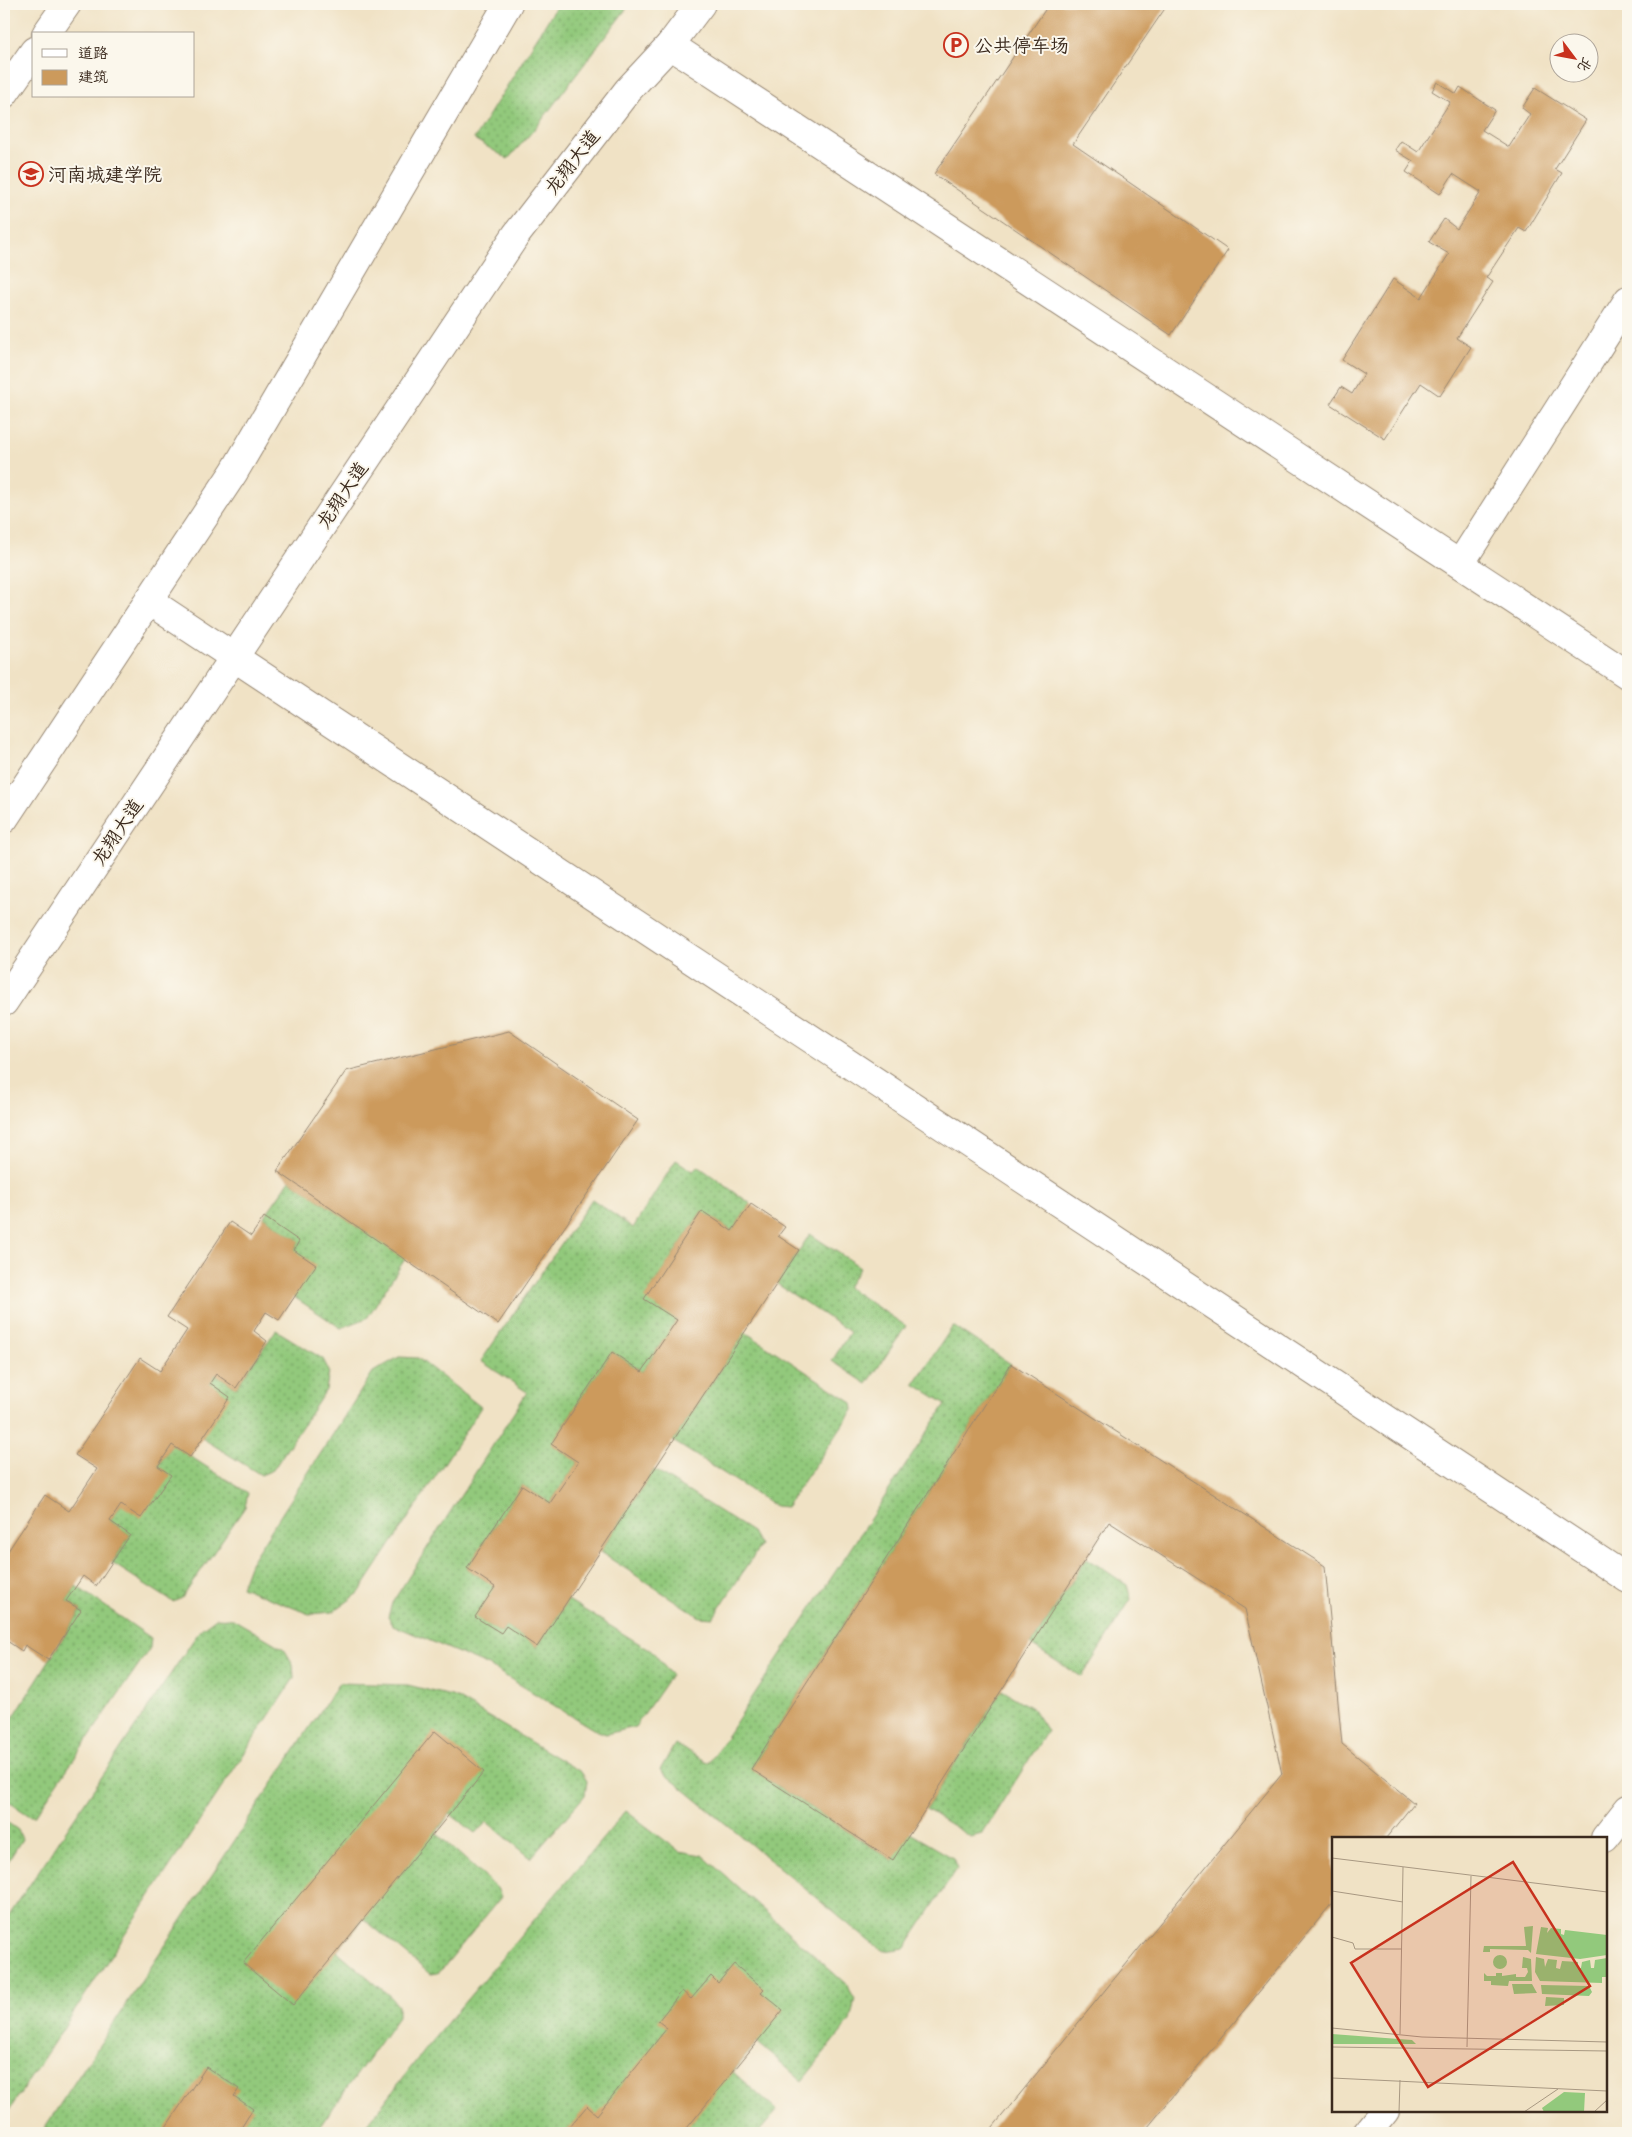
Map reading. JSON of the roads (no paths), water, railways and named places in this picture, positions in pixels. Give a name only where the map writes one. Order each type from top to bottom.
[{"type":"main road","points":[[47,32],[66,4]]},
{"type":"main road","points":[[4,819],[234,472],[508,4]]},
{"type":"main road","name":"龙翔大道","points":[[4,1002],[516,235],[628,90],[670,45],[701,4]]},
{"type":"main road","points":[[670,45],[1628,675]]},
{"type":"main road","points":[[4,94],[32,54]]},
{"type":"main road","points":[[1460,564],[1628,300]]},
{"type":"main road","points":[[149,600],[1628,1579]]},
{"type":"main road","points":[[1606,1837],[1628,1809]]},
{"type":"main road","points":[[1367,2133],[1384,2112]]},
{"type":"place","name":"公共停车场","points":[[956,45]]},
{"type":"place","name":"河南城建学院","points":[[31,174]]}]
